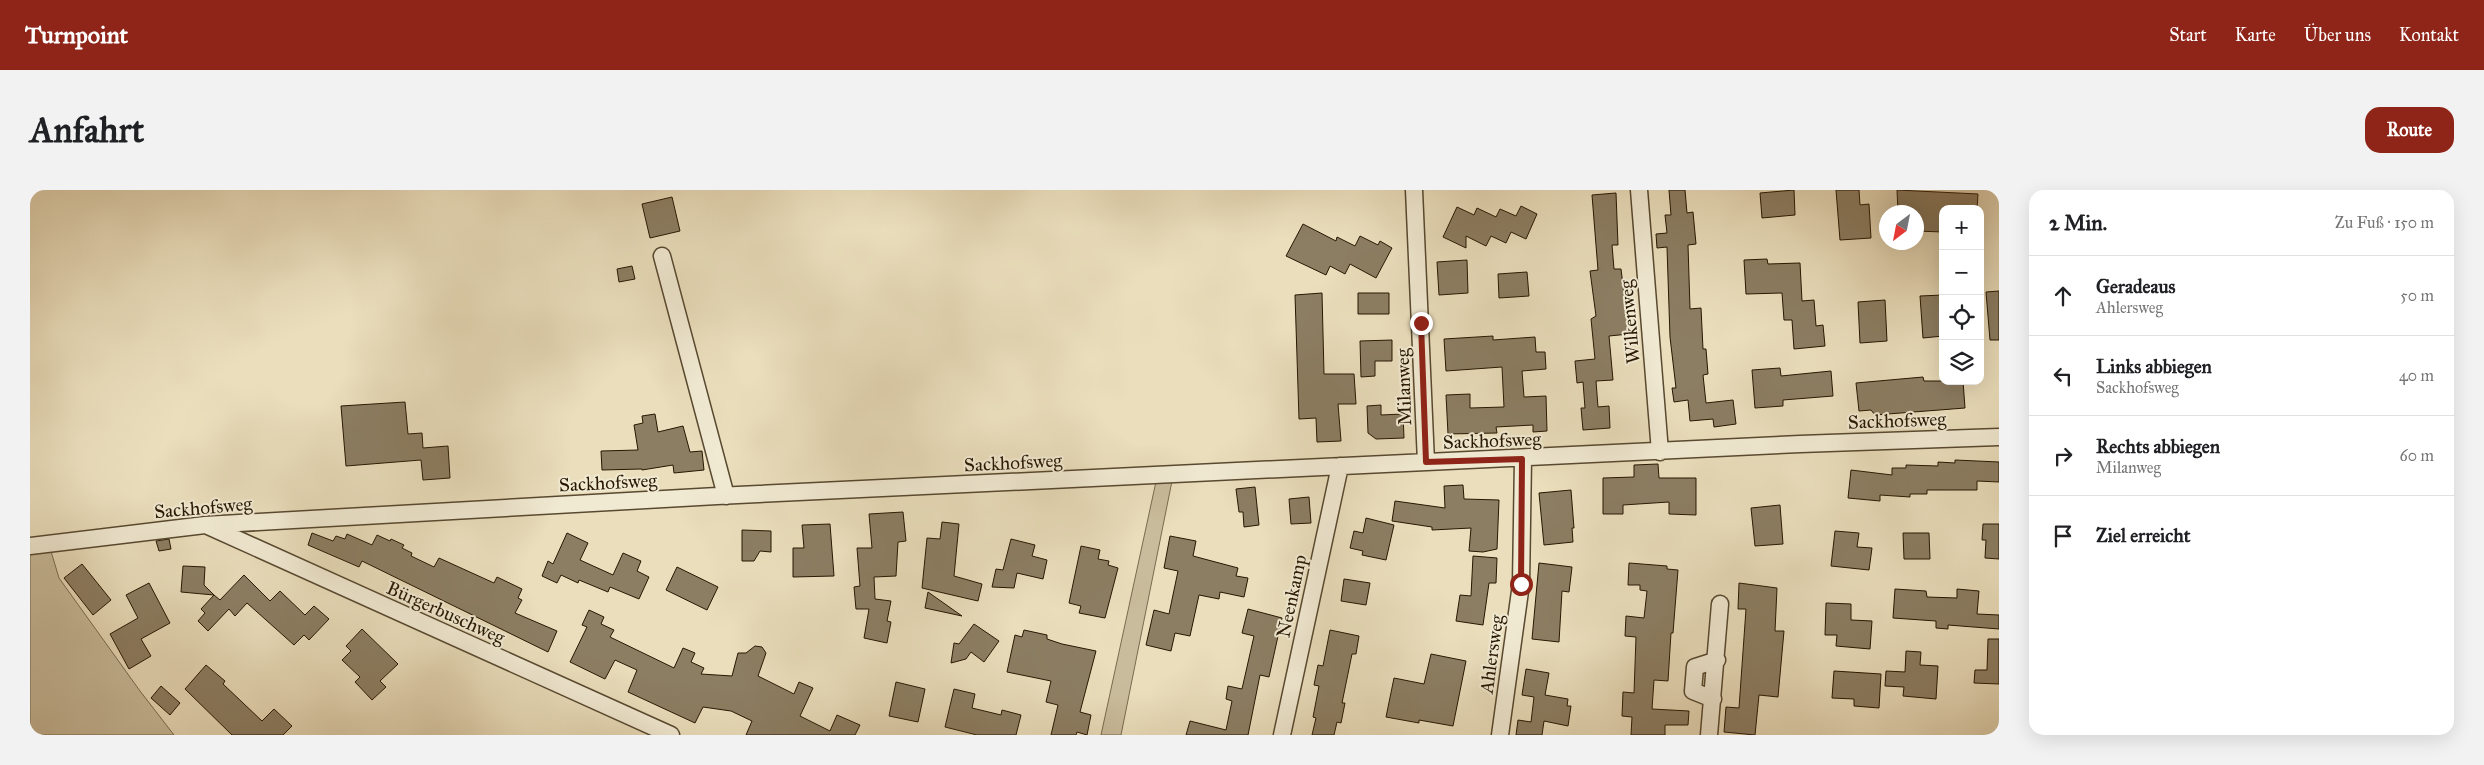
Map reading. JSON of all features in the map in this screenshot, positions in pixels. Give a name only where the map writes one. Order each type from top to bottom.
[{"type":"street","name":"Milanweg","points":[[1414,190],[1426,462]]},
{"type":"street","name":"Wilkenweg","points":[[1639,190],[1660,452]]},
{"type":"street","points":[[662,256],[726,496]]},
{"type":"street","name":"Sackhofsweg","points":[[30,546],[205,525],[726,496],[1426,462],[1999,437]]},
{"type":"street","name":"Ahlersweg","points":[[1500,735],[1521,584],[1522,459]]},
{"type":"street","name":"Neenkamp","points":[[1282,735],[1340,466]]},
{"type":"street","name":"Bürgerbuschweg","points":[[205,525],[671,735]]},
{"type":"street","points":[[1709,735],[1713,698],[1693,692],[1696,667],[1716,660],[1720,604]]},
{"type":"shaded area","points":[[1173,476],[1121,735],[1101,735],[1157,477]]},
{"type":"shaded area","points":[[50,548],[59,578],[174,735],[30,735],[30,551]]},
{"type":"building","points":[[1669,190],[1685,190],[1687,213],[1693,212],[1696,244],[1688,245],[1690,309],[1701,308],[1703,349],[1706,349],[1708,374],[1703,375],[1706,403],[1733,400],[1736,424],[1714,427],[1713,419],[1690,421],[1688,400],[1674,402],[1672,388],[1676,388],[1670,337],[1667,247],[1657,248],[1656,234],[1667,233],[1665,215],[1671,215]]},
{"type":"building","points":[[1794,190],[1795,215],[1762,218],[1760,193]]},
{"type":"building","points":[[1836,190],[1859,190],[1860,205],[1869,204],[1871,238],[1840,240]]},
{"type":"building","points":[[1897,190],[1978,194],[1977,205],[1939,205],[1939,232],[1924,231],[1924,205],[1898,205]]},
{"type":"building","points":[[1616,193],[1618,245],[1612,245],[1614,269],[1621,269],[1629,334],[1609,336],[1613,380],[1596,381],[1598,407],[1609,406],[1610,428],[1583,430],[1581,408],[1585,408],[1583,382],[1577,383],[1575,361],[1595,359],[1591,319],[1596,316],[1590,271],[1598,270],[1592,195]]},
{"type":"building","points":[[672,197],[680,231],[650,238],[642,204]]},
{"type":"building","points":[[1521,206],[1537,214],[1526,239],[1511,232],[1506,243],[1491,236],[1486,246],[1466,236],[1466,248],[1443,237],[1457,207],[1474,215],[1477,208],[1496,217],[1500,209],[1516,216]]},
{"type":"building","points":[[1303,224],[1336,241],[1337,237],[1355,246],[1360,236],[1378,245],[1380,241],[1392,248],[1376,278],[1350,264],[1345,274],[1330,266],[1326,275],[1286,256]]},
{"type":"building","points":[[1767,259],[1768,264],[1800,263],[1802,301],[1814,300],[1816,326],[1823,325],[1825,346],[1794,349],[1792,320],[1784,320],[1782,293],[1746,294],[1744,260]]},
{"type":"building","points":[[1467,260],[1468,293],[1439,295],[1437,262]]},
{"type":"building","points":[[632,266],[635,279],[619,282],[617,269]]},
{"type":"building","points":[[1527,272],[1529,296],[1499,298],[1498,274]]},
{"type":"building","points":[[1999,291],[1999,340],[1990,340],[1986,292]]},
{"type":"building","points":[[1322,293],[1324,374],[1354,374],[1356,404],[1338,404],[1341,441],[1317,442],[1316,418],[1299,419],[1295,295]]},
{"type":"building","points":[[1358,293],[1389,293],[1389,314],[1358,314]]},
{"type":"building","points":[[1939,295],[1939,336],[1923,338],[1920,296]]},
{"type":"building","points":[[1885,300],[1887,341],[1860,343],[1858,302]]},
{"type":"building","points":[[1493,336],[1493,340],[1535,337],[1536,352],[1545,352],[1546,369],[1522,371],[1524,397],[1546,396],[1547,431],[1533,432],[1533,425],[1496,427],[1497,433],[1448,434],[1446,395],[1470,394],[1470,408],[1504,407],[1502,367],[1446,371],[1444,339]]},
{"type":"building","points":[[1392,340],[1392,361],[1375,361],[1375,376],[1361,377],[1360,341]]},
{"type":"building","points":[[1780,368],[1781,376],[1831,371],[1833,396],[1783,400],[1783,406],[1755,408],[1752,370]]},
{"type":"building","points":[[1923,377],[1924,381],[1939,381],[1939,385],[1963,385],[1965,408],[1875,415],[1871,410],[1859,411],[1856,383]]},
{"type":"building","points":[[405,402],[408,434],[422,433],[423,448],[448,446],[450,478],[423,480],[421,460],[346,466],[341,406]]},
{"type":"building","points":[[1381,405],[1381,415],[1403,414],[1404,438],[1376,439],[1368,433],[1367,406]]},
{"type":"building","points":[[655,414],[658,432],[683,426],[690,452],[702,451],[704,470],[674,473],[673,465],[642,470],[602,470],[601,451],[638,450],[634,425],[643,423],[642,416]]},
{"type":"building","points":[[1955,460],[1999,462],[1999,482],[1977,481],[1977,490],[1927,490],[1927,494],[1910,494],[1910,497],[1880,495],[1880,501],[1848,498],[1851,470],[1892,475],[1892,468],[1906,468],[1906,465],[1938,466],[1938,462],[1955,463]]},
{"type":"building","points":[[1658,464],[1659,478],[1696,478],[1696,515],[1669,514],[1669,502],[1623,505],[1623,514],[1603,514],[1603,478],[1634,477],[1634,465]]},
{"type":"building","points":[[1463,485],[1464,499],[1499,500],[1497,549],[1483,552],[1469,551],[1471,528],[1432,530],[1432,527],[1392,521],[1395,501],[1445,508],[1444,486]]},
{"type":"building","points":[[1255,487],[1259,525],[1244,527],[1243,512],[1239,512],[1236,489]]},
{"type":"building","points":[[1571,490],[1574,528],[1572,528],[1573,542],[1544,545],[1539,493]]},
{"type":"building","points":[[1309,497],[1311,523],[1291,524],[1289,499]]},
{"type":"building","points":[[1780,505],[1783,544],[1755,546],[1751,508]]},
{"type":"building","points":[[903,512],[906,541],[898,542],[896,576],[874,577],[875,599],[891,601],[887,621],[891,622],[887,643],[864,638],[869,609],[856,609],[854,587],[860,586],[857,548],[872,548],[869,514]]},
{"type":"building","points":[[1366,518],[1394,525],[1386,560],[1362,555],[1363,551],[1350,548],[1354,531],[1363,533]]},
{"type":"building","points":[[942,522],[959,524],[954,576],[982,584],[978,601],[922,588],[927,538],[940,539]]},
{"type":"building","points":[[830,524],[834,576],[793,577],[793,548],[804,548],[802,525]]},
{"type":"building","points":[[1983,524],[1999,524],[1999,559],[1985,558],[1986,540],[1982,540]]},
{"type":"building","points":[[742,530],[771,531],[771,552],[760,551],[754,561],[742,561]]},
{"type":"building","points":[[1835,531],[1859,533],[1857,547],[1872,548],[1869,570],[1831,566]]},
{"type":"building","points":[[312,533],[333,541],[336,536],[345,539],[347,534],[372,545],[377,535],[404,545],[402,548],[412,553],[411,556],[434,567],[439,558],[494,583],[497,577],[522,589],[518,598],[522,600],[515,613],[557,631],[548,652],[362,561],[359,567],[308,545]]},
{"type":"building","points":[[567,533],[588,543],[580,560],[613,575],[623,553],[641,561],[637,571],[649,577],[639,599],[610,587],[608,592],[579,580],[578,583],[561,575],[557,583],[542,576],[548,561],[553,564]]},
{"type":"building","points":[[1903,533],[1929,533],[1930,559],[1904,559]]},
{"type":"building","points":[[1170,536],[1196,541],[1193,556],[1238,568],[1236,576],[1248,578],[1244,597],[1220,592],[1219,599],[1199,595],[1190,636],[1175,633],[1171,651],[1146,645],[1154,610],[1169,614],[1178,571],[1164,568]]},
{"type":"building","points":[[169,539],[171,549],[159,551],[156,541]]},
{"type":"building","points":[[1011,539],[1035,545],[1032,556],[1047,560],[1043,579],[1017,573],[1014,588],[992,587],[996,569],[1003,570]]},
{"type":"building","points":[[1081,546],[1100,550],[1098,559],[1109,561],[1108,565],[1118,568],[1105,618],[1079,613],[1081,606],[1069,603]]},
{"type":"building","points":[[1473,556],[1497,558],[1496,583],[1489,583],[1483,625],[1456,621],[1460,595],[1471,596]]},
{"type":"building","points":[[1539,563],[1572,567],[1569,592],[1562,591],[1559,642],[1532,639]]},
{"type":"building","points":[[1629,563],[1667,566],[1667,569],[1678,570],[1668,681],[1654,680],[1652,709],[1689,711],[1688,725],[1665,725],[1665,735],[1631,735],[1632,717],[1622,716],[1623,692],[1634,693],[1636,637],[1625,636],[1626,616],[1644,618],[1647,591],[1640,590],[1640,585],[1628,585]]},
{"type":"building","points":[[82,564],[111,600],[93,615],[64,578]]},
{"type":"building","points":[[183,566],[205,567],[204,585],[214,595],[181,592]]},
{"type":"building","points":[[677,567],[718,587],[707,610],[666,590]]},
{"type":"building","points":[[244,575],[270,601],[280,591],[305,615],[314,606],[329,619],[309,640],[304,635],[294,645],[247,603],[235,616],[229,609],[208,631],[198,621],[205,613],[201,609],[214,595],[220,600]]},
{"type":"building","points":[[1344,579],[1370,583],[1366,605],[1341,601]]},
{"type":"building","points":[[149,583],[170,623],[141,639],[151,656],[129,669],[110,634],[138,618],[126,595]]},
{"type":"building","points":[[1739,583],[1777,588],[1775,631],[1784,631],[1778,697],[1759,695],[1755,735],[1724,732],[1726,707],[1739,708],[1746,609],[1738,609]]},
{"type":"building","points":[[1895,589],[1926,591],[1927,597],[1957,598],[1957,589],[1979,591],[1977,614],[1999,615],[1999,629],[1948,625],[1948,629],[1936,628],[1936,621],[1893,618]]},
{"type":"building","points":[[928,592],[962,616],[925,608]]},
{"type":"building","points":[[1826,603],[1851,604],[1851,620],[1872,621],[1870,649],[1836,646],[1837,635],[1825,635]]},
{"type":"building","points":[[1248,609],[1282,618],[1269,677],[1260,675],[1248,735],[1186,735],[1190,721],[1226,730],[1232,701],[1226,699],[1228,686],[1242,689],[1254,636],[1242,633]]},
{"type":"building","points":[[589,610],[604,617],[601,624],[614,630],[610,637],[674,668],[683,648],[695,653],[691,662],[704,668],[701,674],[732,676],[738,653],[746,653],[755,646],[762,647],[766,653],[758,676],[794,694],[799,682],[813,688],[800,716],[830,731],[837,715],[860,725],[855,735],[746,735],[752,721],[731,711],[703,707],[695,723],[628,692],[637,670],[615,660],[605,679],[570,662],[587,627],[582,625]]},
{"type":"building","points":[[974,624],[999,641],[984,662],[971,652],[966,659],[951,663],[954,643],[959,644]]},
{"type":"building","points":[[362,629],[398,664],[380,681],[386,687],[372,700],[355,682],[360,677],[342,660],[351,651],[346,646]]},
{"type":"building","points":[[1024,630],[1047,635],[1047,639],[1062,644],[1096,651],[1080,712],[1091,715],[1087,735],[1077,732],[1076,735],[1051,735],[1058,705],[1046,702],[1051,681],[1007,672],[1015,635],[1022,637]]},
{"type":"building","points":[[1330,630],[1359,636],[1356,654],[1352,654],[1342,703],[1345,703],[1341,723],[1337,722],[1334,735],[1312,735],[1316,718],[1313,717],[1319,686],[1314,685],[1318,665],[1323,666]]},
{"type":"building","points":[[1988,639],[1999,639],[1999,684],[1974,683],[1975,670],[1987,670]]},
{"type":"building","points":[[1906,651],[1921,652],[1920,665],[1938,666],[1936,699],[1903,696],[1904,687],[1885,686],[1886,671],[1905,672]]},
{"type":"building","points":[[1431,654],[1466,661],[1453,726],[1419,720],[1419,723],[1386,717],[1394,678],[1424,684]]},
{"type":"building","points":[[206,665],[225,681],[223,684],[262,721],[274,709],[292,726],[283,735],[232,735],[185,689]]},
{"type":"building","points":[[1526,669],[1549,673],[1545,695],[1568,699],[1567,706],[1571,706],[1568,726],[1544,721],[1542,735],[1516,735],[1518,720],[1531,722],[1534,697],[1522,695]]},
{"type":"building","points":[[1834,671],[1881,674],[1879,708],[1854,706],[1854,699],[1832,698]]},
{"type":"building","points":[[896,682],[925,689],[918,722],[889,716]]},
{"type":"building","points":[[161,686],[180,703],[170,715],[151,698]]},
{"type":"building","points":[[954,689],[975,694],[972,708],[1001,715],[1002,710],[1021,715],[1016,735],[977,735],[945,727]]},
{"type":"route","points":[[1421,323],[1426,462],[1522,459],[1523,528],[1521,584]]}]
